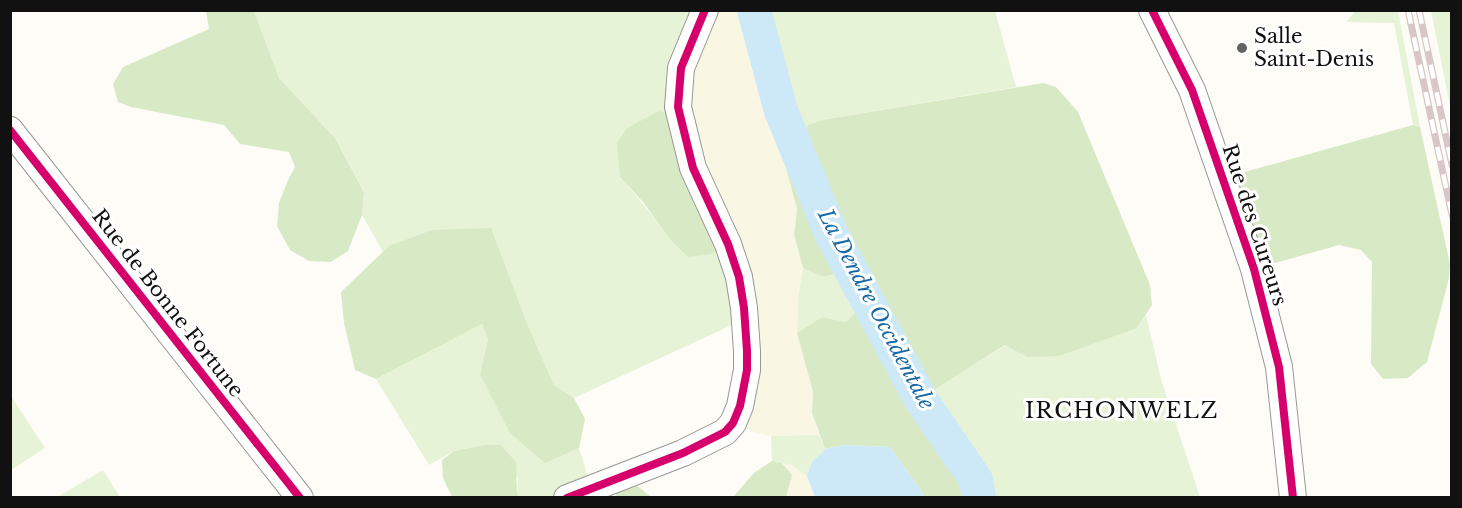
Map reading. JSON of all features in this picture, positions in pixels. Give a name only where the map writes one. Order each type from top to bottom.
[{"type":"street","points":[[567,498],[684,453],[710,440],[725,432],[733,423],[740,406],[747,370],[747,351],[744,308],[738,277],[728,244],[693,168],[678,107],[681,68],[705,10]]},
{"type":"street","name":"Rue des Cureurs","points":[[1152,10],[1192,90],[1254,269],[1279,367],[1293,498]]},
{"type":"street","name":"Rue de Bonne Fortune","points":[[10,130],[300,498]]},
{"type":"shaded area","points":[[705,11],[754,11],[781,111],[794,143],[785,164],[797,209],[794,235],[803,268],[798,298],[797,332],[813,392],[812,413],[819,435],[771,436],[747,430],[737,413],[747,370],[683,128]]},
{"type":"shaded area","points":[[783,463],[792,465],[807,476],[815,497],[786,497],[791,475]]},
{"type":"green space","points":[[206,11],[254,11],[279,78],[335,138],[364,192],[362,215],[348,251],[331,262],[309,261],[290,250],[277,226],[279,203],[295,167],[289,152],[240,144],[224,125],[131,107],[118,102],[113,84],[123,67],[209,29]]},
{"type":"green space","points":[[254,11],[705,11],[678,107],[620,177],[688,257],[728,244],[745,319],[574,398],[554,385],[526,321],[389,246],[383,252],[362,215],[364,191],[335,138],[279,78]]},
{"type":"green space","points":[[754,11],[995,11],[1016,87],[827,119],[804,133],[794,143],[781,111]]},
{"type":"green space","points":[[1355,11],[1398,11],[1420,127],[1413,125],[1394,23],[1346,22]]},
{"type":"green space","points":[[1431,11],[1451,11],[1451,111]]},
{"type":"green space","points":[[1043,83],[1056,87],[1078,112],[1150,285],[1152,305],[1137,328],[1059,356],[1027,357],[1005,345],[921,398],[976,480],[979,497],[923,497],[922,492],[890,447],[844,445],[825,449],[812,413],[813,392],[797,333],[822,317],[846,322],[859,309],[870,306],[851,270],[823,277],[803,268],[794,235],[797,209],[785,164],[794,143],[808,125],[827,119]]},
{"type":"green space","points":[[659,111],[679,117],[728,244],[712,254],[688,257],[670,239],[643,202],[620,177],[617,143],[627,128]]},
{"type":"green space","points":[[1413,125],[1420,127],[1450,264],[1449,278],[1427,362],[1408,378],[1383,379],[1371,364],[1372,262],[1361,250],[1339,245],[1254,269],[1223,178]]},
{"type":"green space","points":[[491,228],[526,321],[554,385],[574,398],[585,419],[579,448],[545,463],[510,433],[480,374],[488,339],[482,324],[376,379],[355,370],[344,323],[341,292],[389,246],[432,230]]},
{"type":"green space","points":[[803,268],[823,277],[851,270],[871,306],[859,309],[846,322],[822,317],[797,333],[798,298]]},
{"type":"green space","points":[[1146,315],[1161,379],[1200,497],[979,497],[976,480],[920,398],[1006,345],[1027,357],[1137,328]]},
{"type":"green space","points":[[482,324],[488,339],[480,374],[545,462],[579,448],[591,487],[567,497],[519,497],[517,494],[518,478],[484,445],[454,451],[429,465],[376,379]]},
{"type":"green space","points":[[11,396],[45,448],[10,470]]},
{"type":"green space","points":[[819,435],[825,449],[812,462],[807,476],[792,465],[772,461],[771,436]]},
{"type":"green space","points":[[484,445],[501,445],[516,462],[519,497],[452,497],[443,478],[442,460],[454,451]]},
{"type":"green space","points":[[772,461],[782,463],[792,475],[786,497],[733,497],[754,473]]},
{"type":"green space","points":[[103,470],[120,497],[57,497]]},
{"type":"green space","points":[[634,483],[651,497],[617,497],[614,490]]},
{"type":"water","points":[[844,445],[890,447],[922,492],[923,497],[815,497],[807,476],[812,462],[825,449]]},
{"type":"waterway","name":"La Dendre Occidentale","points":[[754,10],[781,111],[832,235],[920,398],[976,480],[979,498]]},
{"type":"railway","points":[[1408,10],[1452,215]]},
{"type":"railway","points":[[1419,10],[1452,165]]},
{"type":"cycle path","points":[[567,498],[683,453],[725,432],[733,423],[740,406],[747,370],[747,351],[739,277],[728,244],[693,168],[678,107],[681,68],[705,10]]},
{"type":"cycle path","points":[[1152,10],[1192,90],[1254,269],[1279,367],[1293,498]]},
{"type":"cycle path","points":[[10,130],[300,498]]},
{"type":"place","name":"Salle Saint-Denis","points":[[1242,48]]},
{"type":"district","name":"IRCHONWELZ","points":[[1122,410]]}]
